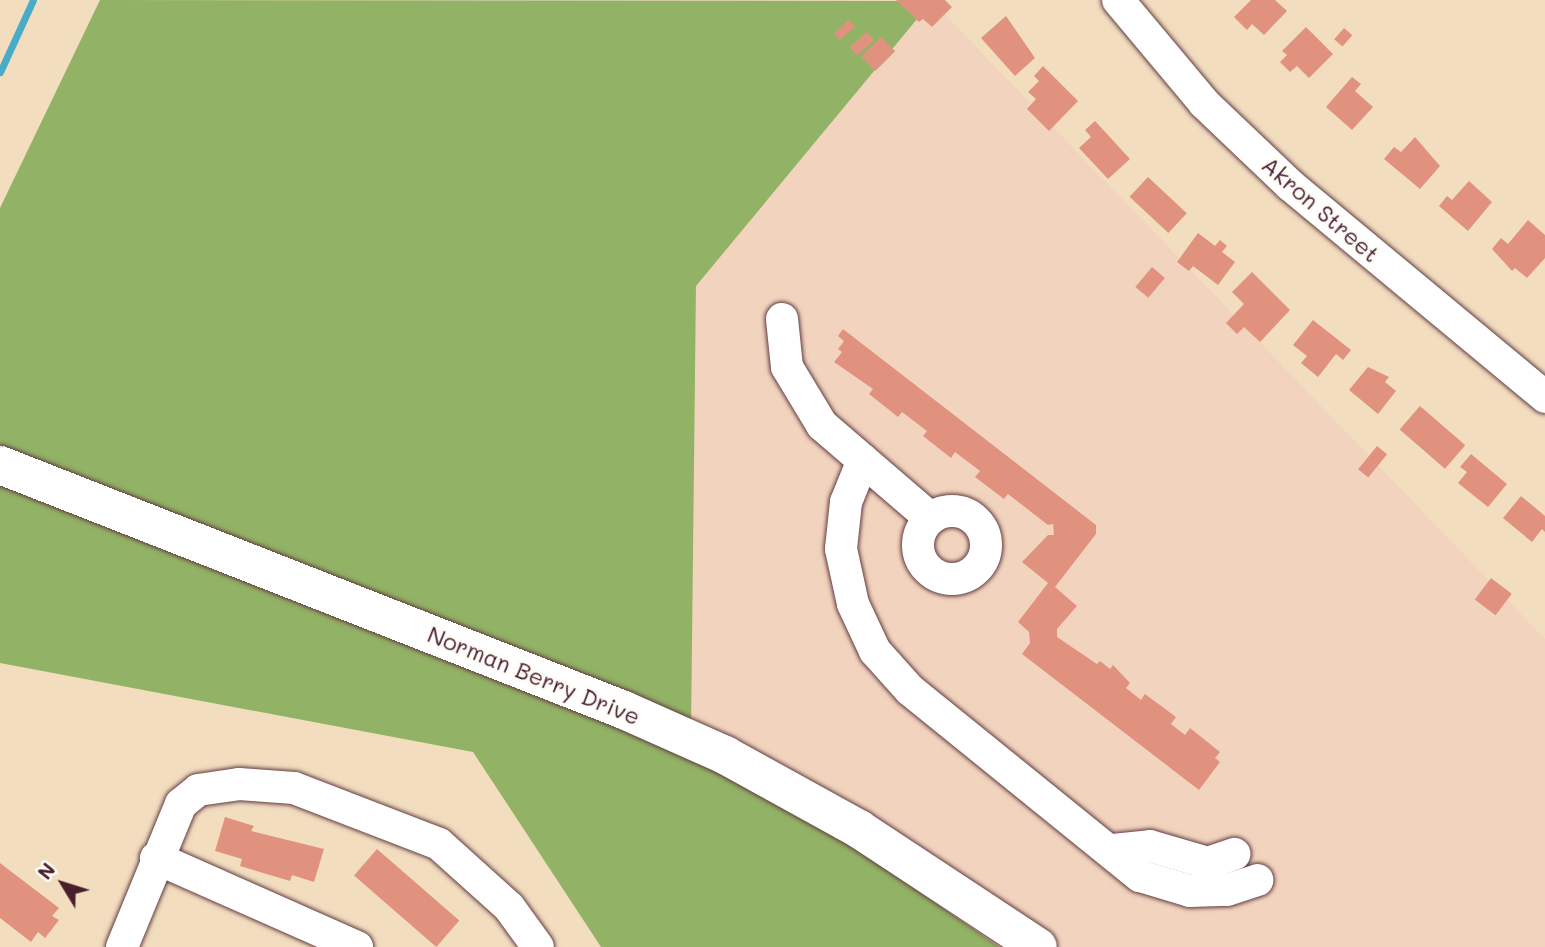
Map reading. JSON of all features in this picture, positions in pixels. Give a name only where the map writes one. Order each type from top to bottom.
[{"type":"main road","name":"Norman Berry Drive","points":[[0,465],[624,709],[725,755],[859,829],[1038,947]]},
{"type":"street","name":"Akron Street","points":[[1118,0],[1204,103],[1290,185],[1545,397]]},
{"type":"street","points":[[782,319],[787,367],[822,425],[930,518]]},
{"type":"street","points":[[863,460],[846,502],[841,549],[853,604],[875,651],[910,690],[1113,850],[1140,876],[1170,887],[1227,890],[1257,880]]},
{"type":"street","points":[[121,947],[156,858],[181,804],[198,790],[239,784],[294,788],[439,844],[509,906],[538,947]]},
{"type":"street","points":[[1113,850],[1150,846],[1208,863],[1234,854]]},
{"type":"street","points":[[156,858],[357,947]]},
{"type":"shaded area","points":[[932,1],[1545,639],[1545,947],[999,947],[691,734],[696,286]]},
{"type":"green space","points":[[100,0],[932,1],[696,286],[691,734],[999,947],[601,947],[473,752],[0,663],[0,208]]},
{"type":"building","points":[[896,0],[945,0],[952,7],[932,27],[923,19],[919,22]]},
{"type":"building","points":[[1251,0],[1275,0],[1287,11],[1264,35],[1252,24],[1247,30],[1234,17]]},
{"type":"building","points":[[1006,16],[1035,58],[1015,76],[981,38]]},
{"type":"building","points":[[849,20],[855,27],[840,40],[834,33]]},
{"type":"building","points":[[1306,27],[1333,54],[1309,78],[1297,66],[1290,72],[1280,62],[1287,55],[1282,51]]},
{"type":"building","points":[[1344,28],[1352,35],[1342,47],[1334,39]]},
{"type":"building","points":[[867,32],[874,40],[857,55],[850,47]]},
{"type":"building","points":[[881,37],[895,51],[875,71],[861,57]]},
{"type":"building","points":[[1043,66],[1078,101],[1049,131],[1027,109],[1036,99],[1028,92],[1039,81],[1034,76]]},
{"type":"building","points":[[1352,77],[1361,84],[1355,91],[1373,107],[1352,130],[1326,107]]},
{"type":"building","points":[[1095,121],[1130,159],[1108,179],[1079,148],[1091,137],[1085,130]]},
{"type":"building","points":[[1415,137],[1440,166],[1420,189],[1384,159],[1394,147],[1401,152]]},
{"type":"building","points":[[1148,177],[1187,213],[1168,233],[1130,197]]},
{"type":"building","points":[[1469,181],[1492,202],[1468,231],[1439,206],[1447,196],[1452,200]]},
{"type":"building","points":[[1528,220],[1545,235],[1545,258],[1527,278],[1515,268],[1512,271],[1492,249],[1501,238],[1508,244]]},
{"type":"building","points":[[1198,233],[1215,246],[1220,240],[1227,246],[1222,252],[1235,262],[1218,285],[1193,266],[1189,271],[1177,262]]},
{"type":"building","points":[[1152,267],[1165,278],[1148,298],[1135,287]]},
{"type":"building","points":[[1252,272],[1290,310],[1260,342],[1244,327],[1237,334],[1226,323],[1244,304],[1232,292]]},
{"type":"building","points":[[1313,320],[1351,350],[1343,360],[1336,354],[1318,377],[1301,363],[1307,356],[1293,345]]},
{"type":"building","points":[[843,329],[1096,525],[1096,534],[1055,587],[1077,606],[1057,629],[1057,637],[1097,664],[1100,661],[1110,669],[1113,665],[1130,683],[1126,688],[1141,700],[1145,694],[1176,717],[1171,724],[1185,735],[1190,728],[1220,752],[1215,758],[1220,762],[1199,790],[1022,654],[1030,643],[1029,632],[1018,622],[1048,583],[1022,562],[1048,535],[1054,535],[1053,524],[1048,525],[1008,494],[1004,499],[975,477],[980,471],[955,452],[951,458],[923,436],[927,431],[902,412],[898,417],[869,394],[873,389],[834,362],[842,352],[838,349],[844,341],[838,336]]},
{"type":"building","points":[[1368,367],[1389,377],[1385,382],[1396,391],[1378,414],[1349,390]]},
{"type":"building","points":[[1420,406],[1465,445],[1445,469],[1400,429]]},
{"type":"building","points":[[1377,446],[1387,454],[1368,477],[1358,469]]},
{"type":"building","points":[[1471,454],[1507,484],[1488,507],[1458,483],[1467,472],[1460,467]]},
{"type":"building","points":[[1521,496],[1545,516],[1545,532],[1542,529],[1532,542],[1503,518]]},
{"type":"building","points":[[1491,578],[1512,594],[1496,615],[1475,600]]},
{"type":"building","points":[[225,817],[254,826],[251,831],[324,849],[314,882],[292,875],[290,881],[240,866],[242,859],[215,851]]},
{"type":"building","points":[[377,849],[459,921],[436,947],[354,875]]},
{"type":"building","points":[[0,863],[59,908],[52,916],[59,920],[45,938],[38,932],[31,942],[0,918]]},
{"type":"waterway","points":[[0,72],[33,0]]}]
